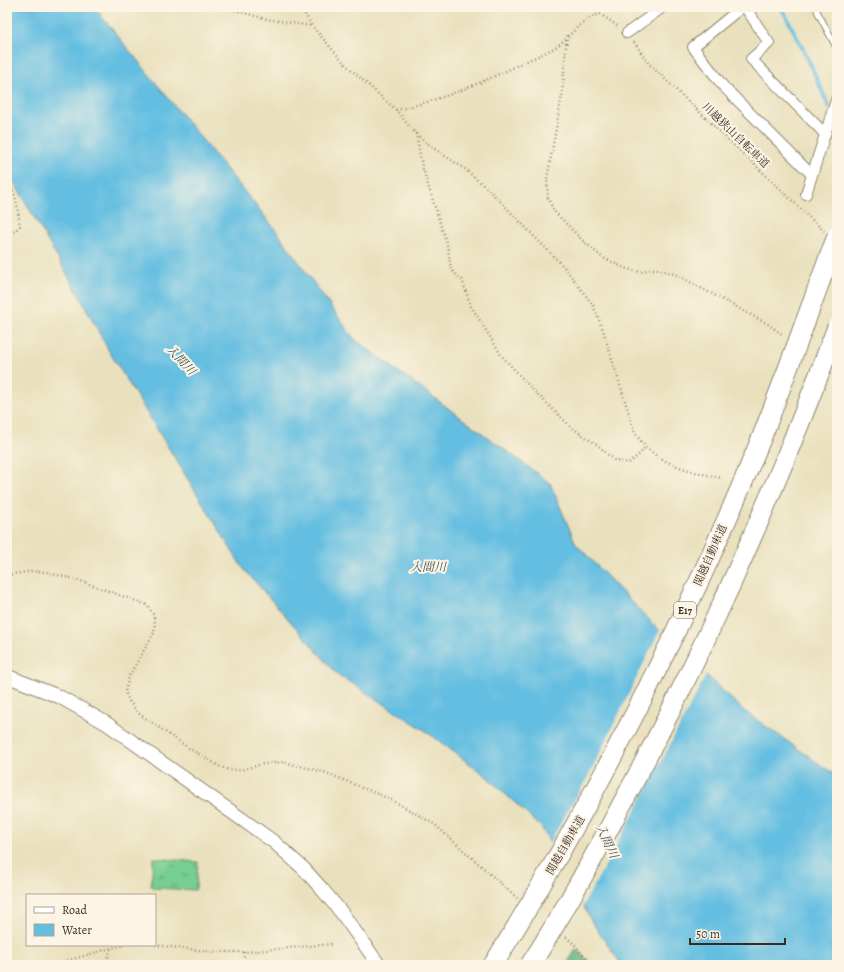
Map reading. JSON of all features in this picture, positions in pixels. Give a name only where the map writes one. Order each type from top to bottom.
[{"type":"highway","name":"関越自動車道","points":[[493,965],[568,840],[621,742],[717,541],[763,433],[832,235]]},
{"type":"highway","points":[[530,965],[589,867],[644,764],[691,670],[790,448],[837,326]]},
{"type":"street","points":[[628,33],[663,7]]},
{"type":"street","points":[[812,175],[723,86],[693,46],[744,7],[769,44],[752,59],[825,134]]},
{"type":"street","points":[[806,194],[837,97]]},
{"type":"street","points":[[7,676],[60,697],[106,723],[274,842],[304,869],[321,888],[341,912],[379,965]]},
{"type":"lane","points":[[817,11],[837,49]]},
{"type":"path","points":[[223,7],[266,19],[312,26]]},
{"type":"path","points":[[301,7],[312,26],[345,64],[396,110],[415,133],[433,148],[465,169],[494,195],[564,267],[592,305],[604,330],[638,439],[652,452],[674,466],[721,478]]},
{"type":"path","points":[[590,7],[628,33]]},
{"type":"path","points":[[396,110],[450,95],[490,78],[553,48],[590,17],[600,14]]},
{"type":"path","name":"川越狭山自転車道","points":[[628,33],[650,64],[802,209],[832,235]]},
{"type":"path","points":[[567,36],[562,95],[547,179],[548,198],[554,211],[582,240],[604,258],[627,269],[641,272],[650,268],[677,275],[768,324],[783,335]]},
{"type":"path","points":[[415,133],[422,166],[448,248],[451,270],[462,280],[471,306],[501,356],[571,427],[600,447],[615,461],[629,463],[640,454],[646,446]]},
{"type":"path","points":[[7,180],[11,185],[18,204],[20,226],[15,232],[7,235]]},
{"type":"path","points":[[7,575],[33,571],[46,572],[78,580],[147,605],[153,614],[155,623],[154,633],[129,676],[125,692],[129,701],[138,712],[187,747],[219,766],[229,770],[240,770],[263,764],[283,762],[324,772],[390,799],[434,824],[520,900]]},
{"type":"path","points":[[562,935],[575,944],[590,965]]},
{"type":"path","points":[[156,945],[216,952],[244,952],[332,944]]},
{"type":"path","points":[[52,965],[120,946]]},
{"type":"path","points":[[106,965],[111,948]]},
{"type":"path","points":[[244,952],[244,965]]},
{"type":"green space","points":[[154,858],[198,862],[196,889],[153,888],[151,886]]},
{"type":"green space","points":[[576,949],[593,965],[566,965]]},
{"type":"water","name":"入間川","points":[[7,7],[94,7],[275,229],[354,339],[550,483],[576,544],[652,623],[744,711],[837,776],[837,965],[622,965],[593,924],[542,828],[486,776],[423,729],[337,674],[242,567],[110,353],[79,295],[7,170]]},
{"type":"pier","points":[[661,628],[707,673],[634,813],[582,907],[548,845],[590,773]]},
{"type":"waterway","points":[[780,7],[808,59],[829,107]]}]
